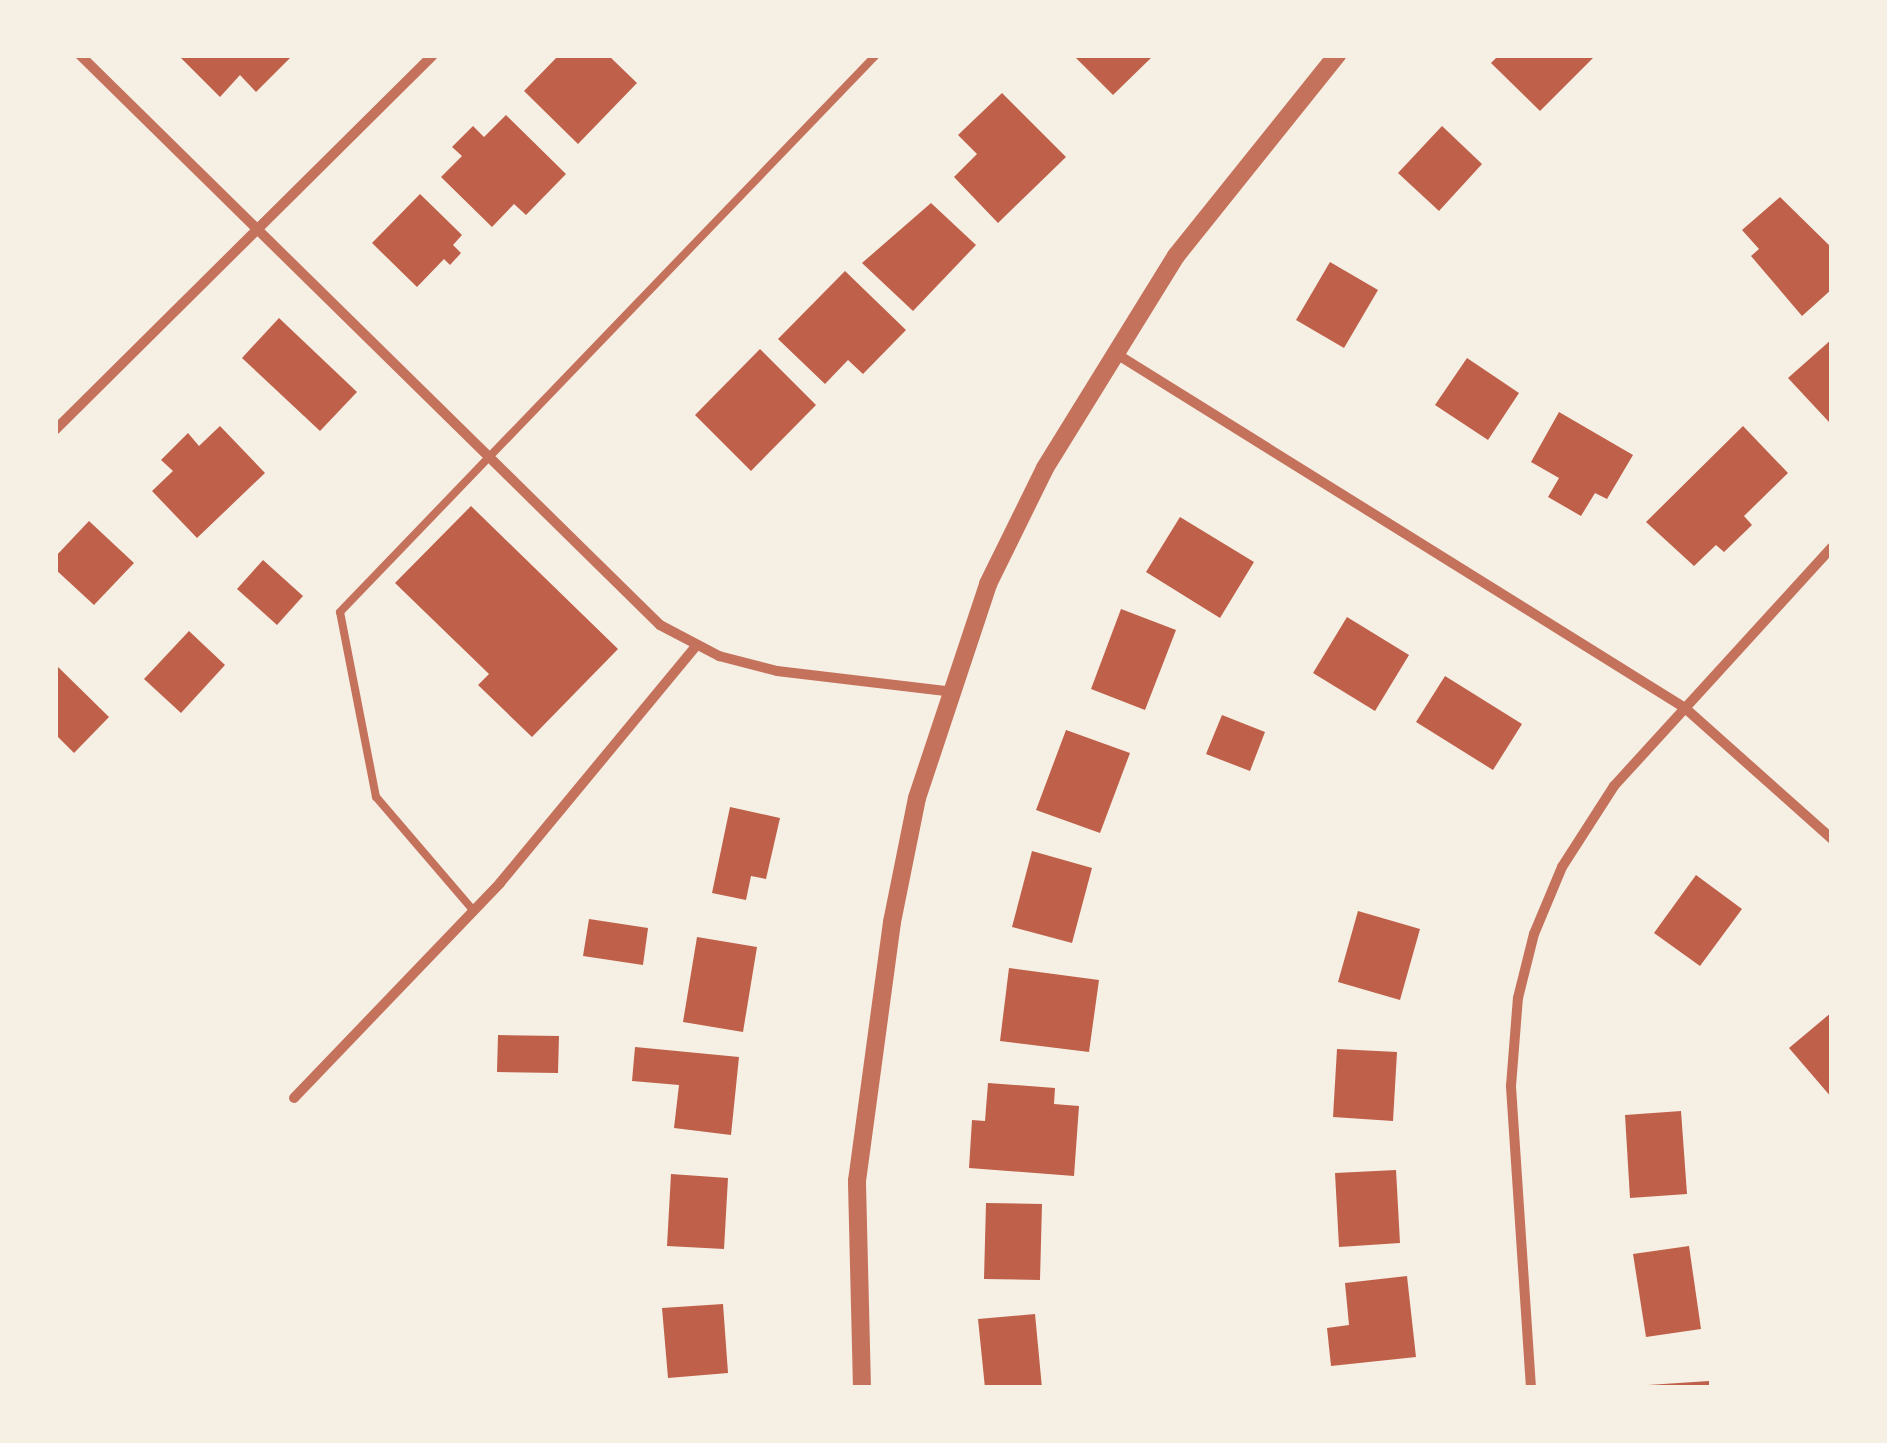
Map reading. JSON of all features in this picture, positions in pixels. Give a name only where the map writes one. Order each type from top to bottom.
[{"type":"street","points":[[80,55],[262,229],[660,626],[697,644],[777,671],[952,692]]},
{"type":"street","points":[[55,430],[262,229],[433,55]]},
{"type":"street","points":[[862,1388],[858,1181],[864,1128],[913,816],[988,584],[1045,468],[1176,256],[1338,55]]},
{"type":"street","points":[[1114,352],[1685,708],[1832,840]]},
{"type":"street","points":[[1531,1388],[1511,1086],[1518,998],[1534,934],[1562,867],[1614,786],[1832,548]]},
{"type":"street","points":[[294,1098],[473,910],[628,734],[697,644]]},
{"type":"lane","points":[[473,910],[376,797],[340,612],[876,55]]},
{"type":"building","points":[[178,55],[293,55],[256,92],[240,75],[220,97]]},
{"type":"building","points":[[559,55],[608,55],[637,83],[578,144],[524,91]]},
{"type":"building","points":[[1073,55],[1154,55],[1113,95]]},
{"type":"building","points":[[1499,55],[1596,55],[1540,111],[1491,63]]},
{"type":"building","points":[[1002,93],[1066,157],[998,223],[954,177],[977,154],[958,135]]},
{"type":"building","points":[[506,115],[566,174],[526,215],[514,204],[492,227],[441,177],[462,156],[452,147],[473,126],[484,137]]},
{"type":"building","points":[[1442,126],[1482,164],[1439,211],[1398,173]]},
{"type":"building","points":[[420,194],[462,235],[453,245],[461,253],[450,265],[444,259],[417,287],[372,243]]},
{"type":"building","points":[[1780,197],[1832,248],[1832,289],[1802,316],[1751,256],[1759,249],[1742,230]]},
{"type":"building","points":[[931,203],[976,245],[913,311],[862,263]]},
{"type":"building","points":[[1330,262],[1378,290],[1344,348],[1296,320]]},
{"type":"building","points":[[845,271],[906,330],[863,374],[848,360],[825,384],[778,339]]},
{"type":"building","points":[[279,318],[357,392],[320,431],[242,358]]},
{"type":"building","points":[[1832,339],[1832,419],[1829,422],[1788,378]]},
{"type":"building","points":[[760,349],[816,405],[751,471],[695,415]]},
{"type":"building","points":[[1467,358],[1519,393],[1488,440],[1435,405]]},
{"type":"building","points":[[1559,412],[1633,455],[1607,499],[1595,493],[1581,516],[1548,497],[1559,478],[1531,462]]},
{"type":"building","points":[[220,426],[265,473],[197,538],[152,491],[173,471],[161,460],[188,433],[199,446]]},
{"type":"building","points":[[1743,426],[1788,473],[1744,516],[1752,525],[1724,552],[1716,545],[1694,566],[1646,522]]},
{"type":"building","points":[[471,506],[618,649],[532,737],[478,685],[489,674],[395,583]]},
{"type":"building","points":[[1180,517],[1254,562],[1220,618],[1146,572]]},
{"type":"building","points":[[89,521],[134,563],[94,605],[55,569],[55,557]]},
{"type":"building","points":[[263,560],[303,596],[277,625],[237,589]]},
{"type":"building","points":[[1121,609],[1176,630],[1145,710],[1091,689]]},
{"type":"building","points":[[1347,617],[1409,655],[1375,711],[1313,673]]},
{"type":"building","points":[[189,631],[225,665],[181,713],[144,679]]},
{"type":"building","points":[[55,664],[109,717],[74,753],[55,734]]},
{"type":"building","points":[[1445,676],[1522,724],[1493,770],[1416,722]]},
{"type":"building","points":[[1222,715],[1265,732],[1250,771],[1206,754]]},
{"type":"building","points":[[1066,730],[1130,753],[1100,833],[1036,810]]},
{"type":"building","points":[[730,807],[780,818],[766,879],[751,876],[746,900],[712,893]]},
{"type":"building","points":[[1032,851],[1092,868],[1072,943],[1012,927]]},
{"type":"building","points":[[1696,875],[1742,909],[1700,966],[1654,933]]},
{"type":"building","points":[[1358,911],[1420,929],[1400,1000],[1338,982]]},
{"type":"building","points":[[589,919],[648,928],[643,965],[583,956]]},
{"type":"building","points":[[697,937],[757,947],[743,1032],[683,1022]]},
{"type":"building","points":[[1009,968],[1099,980],[1089,1052],[1000,1041]]},
{"type":"building","points":[[1832,1012],[1832,1098],[1789,1048]]},
{"type":"building","points":[[498,1035],[559,1036],[558,1073],[497,1072]]},
{"type":"building","points":[[635,1047],[739,1057],[731,1135],[674,1128],[679,1085],[632,1081]]},
{"type":"building","points":[[1337,1049],[1397,1052],[1393,1121],[1333,1117]]},
{"type":"building","points":[[988,1083],[1055,1088],[1054,1104],[1079,1106],[1074,1176],[969,1168],[972,1120],[985,1121]]},
{"type":"building","points":[[1681,1111],[1687,1194],[1630,1198],[1625,1115]]},
{"type":"building","points":[[1396,1170],[1400,1243],[1339,1247],[1335,1173]]},
{"type":"building","points":[[671,1174],[728,1178],[724,1249],[667,1246]]},
{"type":"building","points":[[986,1203],[1042,1204],[1040,1280],[984,1279]]},
{"type":"building","points":[[1689,1246],[1701,1329],[1646,1337],[1633,1254]]},
{"type":"building","points":[[1407,1276],[1416,1357],[1331,1366],[1327,1328],[1349,1325],[1345,1283]]},
{"type":"building","points":[[723,1304],[728,1373],[668,1378],[662,1308]]},
{"type":"building","points":[[1035,1314],[1042,1388],[985,1388],[978,1319]]},
{"type":"building","points":[[1709,1381],[1709,1388],[1648,1388],[1648,1385]]}]
